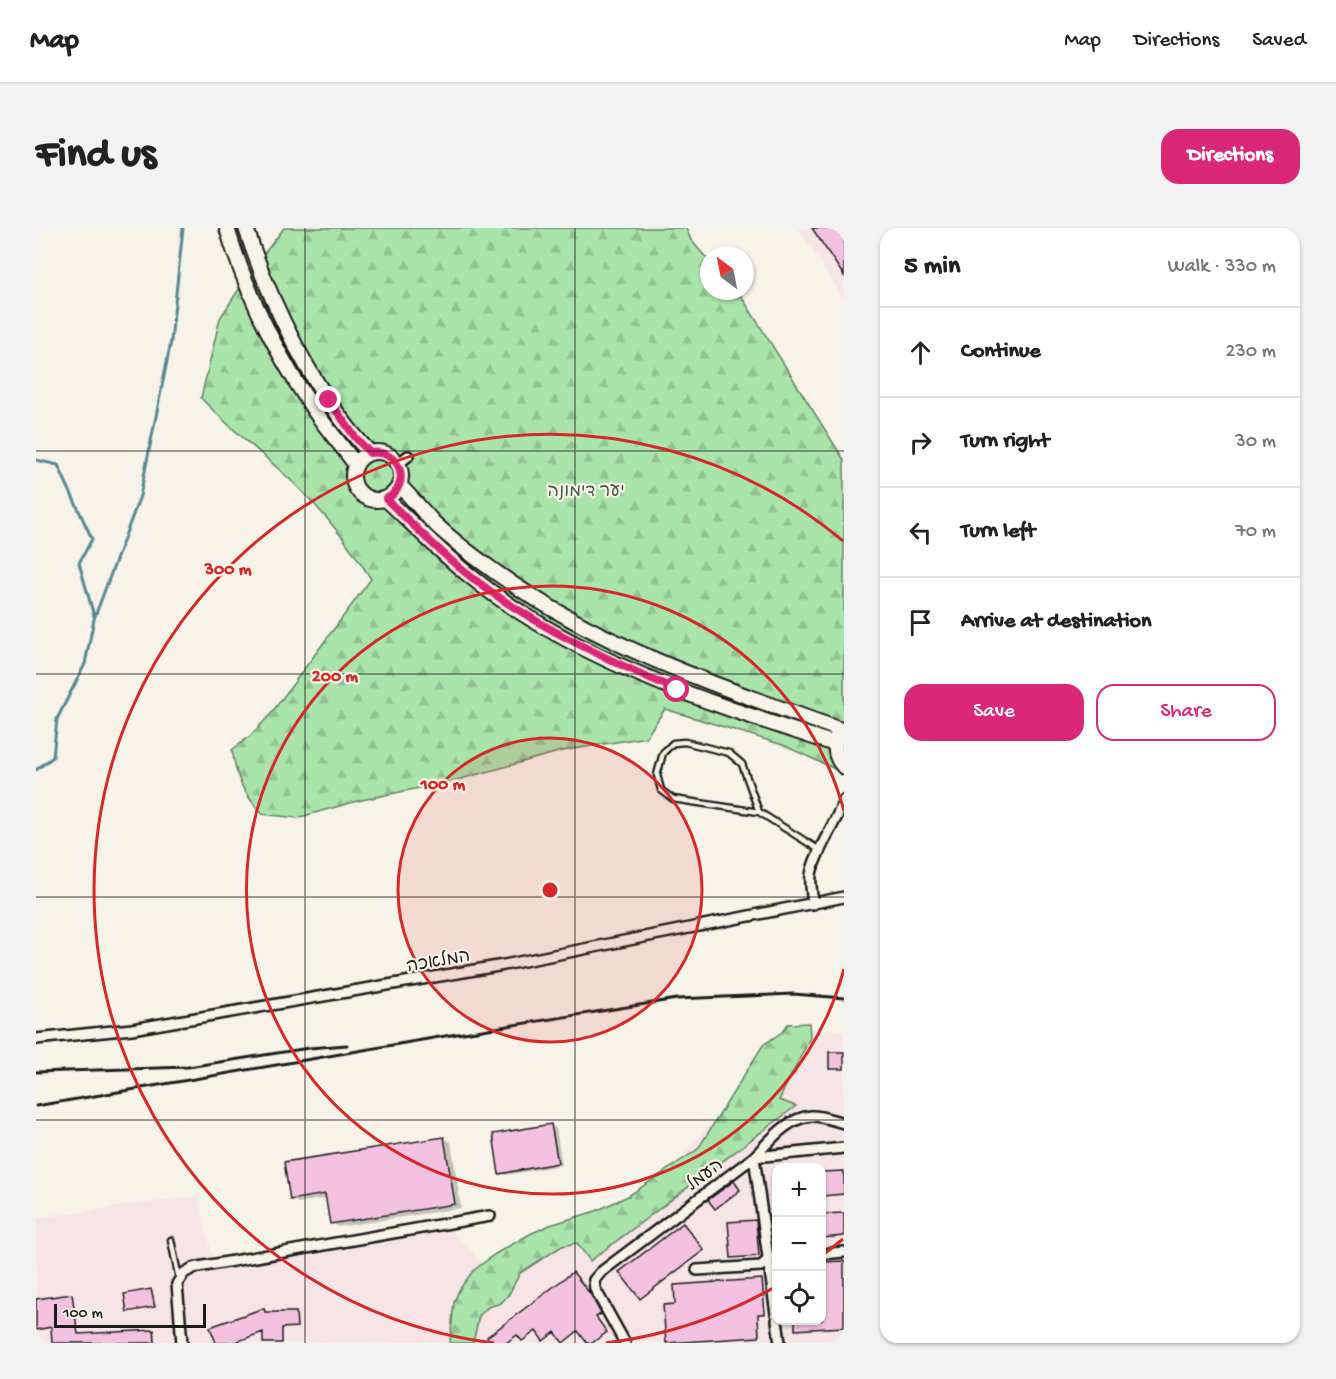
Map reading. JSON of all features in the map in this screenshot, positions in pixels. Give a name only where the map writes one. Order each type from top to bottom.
[{"type":"main road","points":[[227,228],[245,280],[283,359],[314,410],[356,465]]},
{"type":"main road","points":[[246,228],[262,273],[298,350],[342,419],[370,453]]},
{"type":"main road","points":[[370,453],[385,453],[403,460],[402,478],[399,485],[386,499],[376,501],[368,499],[360,494],[352,479],[356,465],[370,453]]},
{"type":"main road","points":[[399,485],[434,523],[454,540],[515,586],[552,609],[624,647],[684,674],[842,729],[835,744],[837,758],[844,767]]},
{"type":"main road","points":[[386,499],[471,576],[543,625],[616,663],[677,690],[835,744]]},
{"type":"street","points":[[813,904],[811,876],[813,865],[844,800]]},
{"type":"street","name":"המלאכה","points":[[36,1040],[132,1029],[504,965],[844,897]]},
{"type":"street","name":"העמל","points":[[625,1343],[595,1289],[594,1280],[601,1272],[754,1157],[788,1125],[813,1115],[844,1123]]},
{"type":"street","points":[[772,1253],[754,1157],[844,1148]]},
{"type":"street","points":[[182,1343],[177,1284],[184,1273],[200,1265],[490,1216]]},
{"type":"street","points":[[826,1254],[844,1252]]},
{"type":"street","points":[[697,1270],[761,1266],[772,1259]]},
{"type":"street","points":[[778,1325],[780,1343]]},
{"type":"lane","points":[[759,812],[742,764],[729,753],[685,742],[673,743],[663,753],[657,775],[661,790],[673,798],[759,812],[821,851]]},
{"type":"lane","points":[[171,1240],[179,1279]]},
{"type":"shaded area","points":[[798,228],[844,228],[844,299]]},
{"type":"shaded area","points":[[798,1026],[844,1031],[844,1343],[36,1343],[36,1218],[198,1196],[214,1262],[448,1227],[491,1272],[644,1199]]},
{"type":"green space","name":"יער דימונה","points":[[284,228],[686,228],[691,240],[700,250],[700,300],[744,300],[844,460],[844,770],[839,771],[783,745],[665,709],[646,737],[562,751],[457,780],[357,801],[297,818],[262,814],[241,785],[232,750],[251,735],[270,715],[371,579],[342,536],[308,497],[201,398],[220,318],[253,268]]},
{"type":"green space","points":[[809,1023],[810,1038],[779,1100],[796,1106],[590,1261],[577,1243],[562,1246],[520,1273],[509,1294],[501,1303],[488,1307],[479,1316],[473,1343],[450,1343],[454,1302],[459,1290],[473,1271],[495,1254],[530,1234],[550,1225],[596,1211],[628,1196],[698,1149],[763,1045],[782,1032],[788,1024]]},
{"type":"building","points":[[812,228],[841,228],[844,232],[844,276]]},
{"type":"building","points":[[829,1052],[844,1052],[844,1069],[829,1069]]},
{"type":"building","points":[[551,1124],[558,1163],[499,1174],[493,1134]]},
{"type":"building","points":[[444,1137],[455,1204],[330,1224],[325,1194],[290,1200],[284,1162]]},
{"type":"building","points":[[844,1171],[844,1194],[826,1196],[826,1172]]},
{"type":"building","points":[[734,1181],[740,1190],[715,1209],[708,1200]]},
{"type":"building","points":[[844,1213],[844,1236],[826,1238],[826,1214]]},
{"type":"building","points":[[756,1220],[759,1256],[731,1258],[728,1222]]},
{"type":"building","points":[[683,1223],[704,1250],[640,1299],[619,1272]]},
{"type":"building","points":[[844,1261],[844,1327],[795,1330],[795,1325],[826,1325],[826,1262]]},
{"type":"building","points":[[573,1272],[591,1295],[601,1314],[596,1317],[607,1332],[592,1343],[587,1343],[578,1331],[563,1343],[555,1332],[543,1341],[536,1331],[522,1341],[517,1335],[506,1343],[491,1343],[487,1337]]},
{"type":"building","points":[[762,1279],[765,1314],[758,1314],[759,1337],[666,1343],[663,1305],[675,1304],[674,1285]]},
{"type":"building","points":[[151,1289],[155,1307],[127,1312],[124,1294]]},
{"type":"building","points":[[72,1294],[78,1334],[154,1330],[155,1343],[52,1343],[51,1327],[36,1330],[36,1299]]},
{"type":"building","points":[[264,1308],[265,1312],[296,1312],[297,1327],[282,1328],[282,1343],[263,1343],[263,1332],[233,1343],[216,1343],[210,1327]]},
{"type":"waterway","points":[[36,770],[53,757],[57,719],[85,664],[94,619],[140,496],[171,341],[183,228]]},
{"type":"waterway","points":[[36,460],[58,465],[92,539],[79,563],[94,616]]},
{"type":"railway","points":[[36,1106],[677,999],[793,994],[844,998]]},
{"type":"railway","points":[[36,1072],[188,1067],[309,1048],[347,1045]]},
{"type":"route","points":[[329,400],[355,437],[370,453],[385,453],[394,458],[401,470],[402,478],[398,489],[386,499],[445,555],[505,601],[543,625],[627,668],[677,690]]}]
